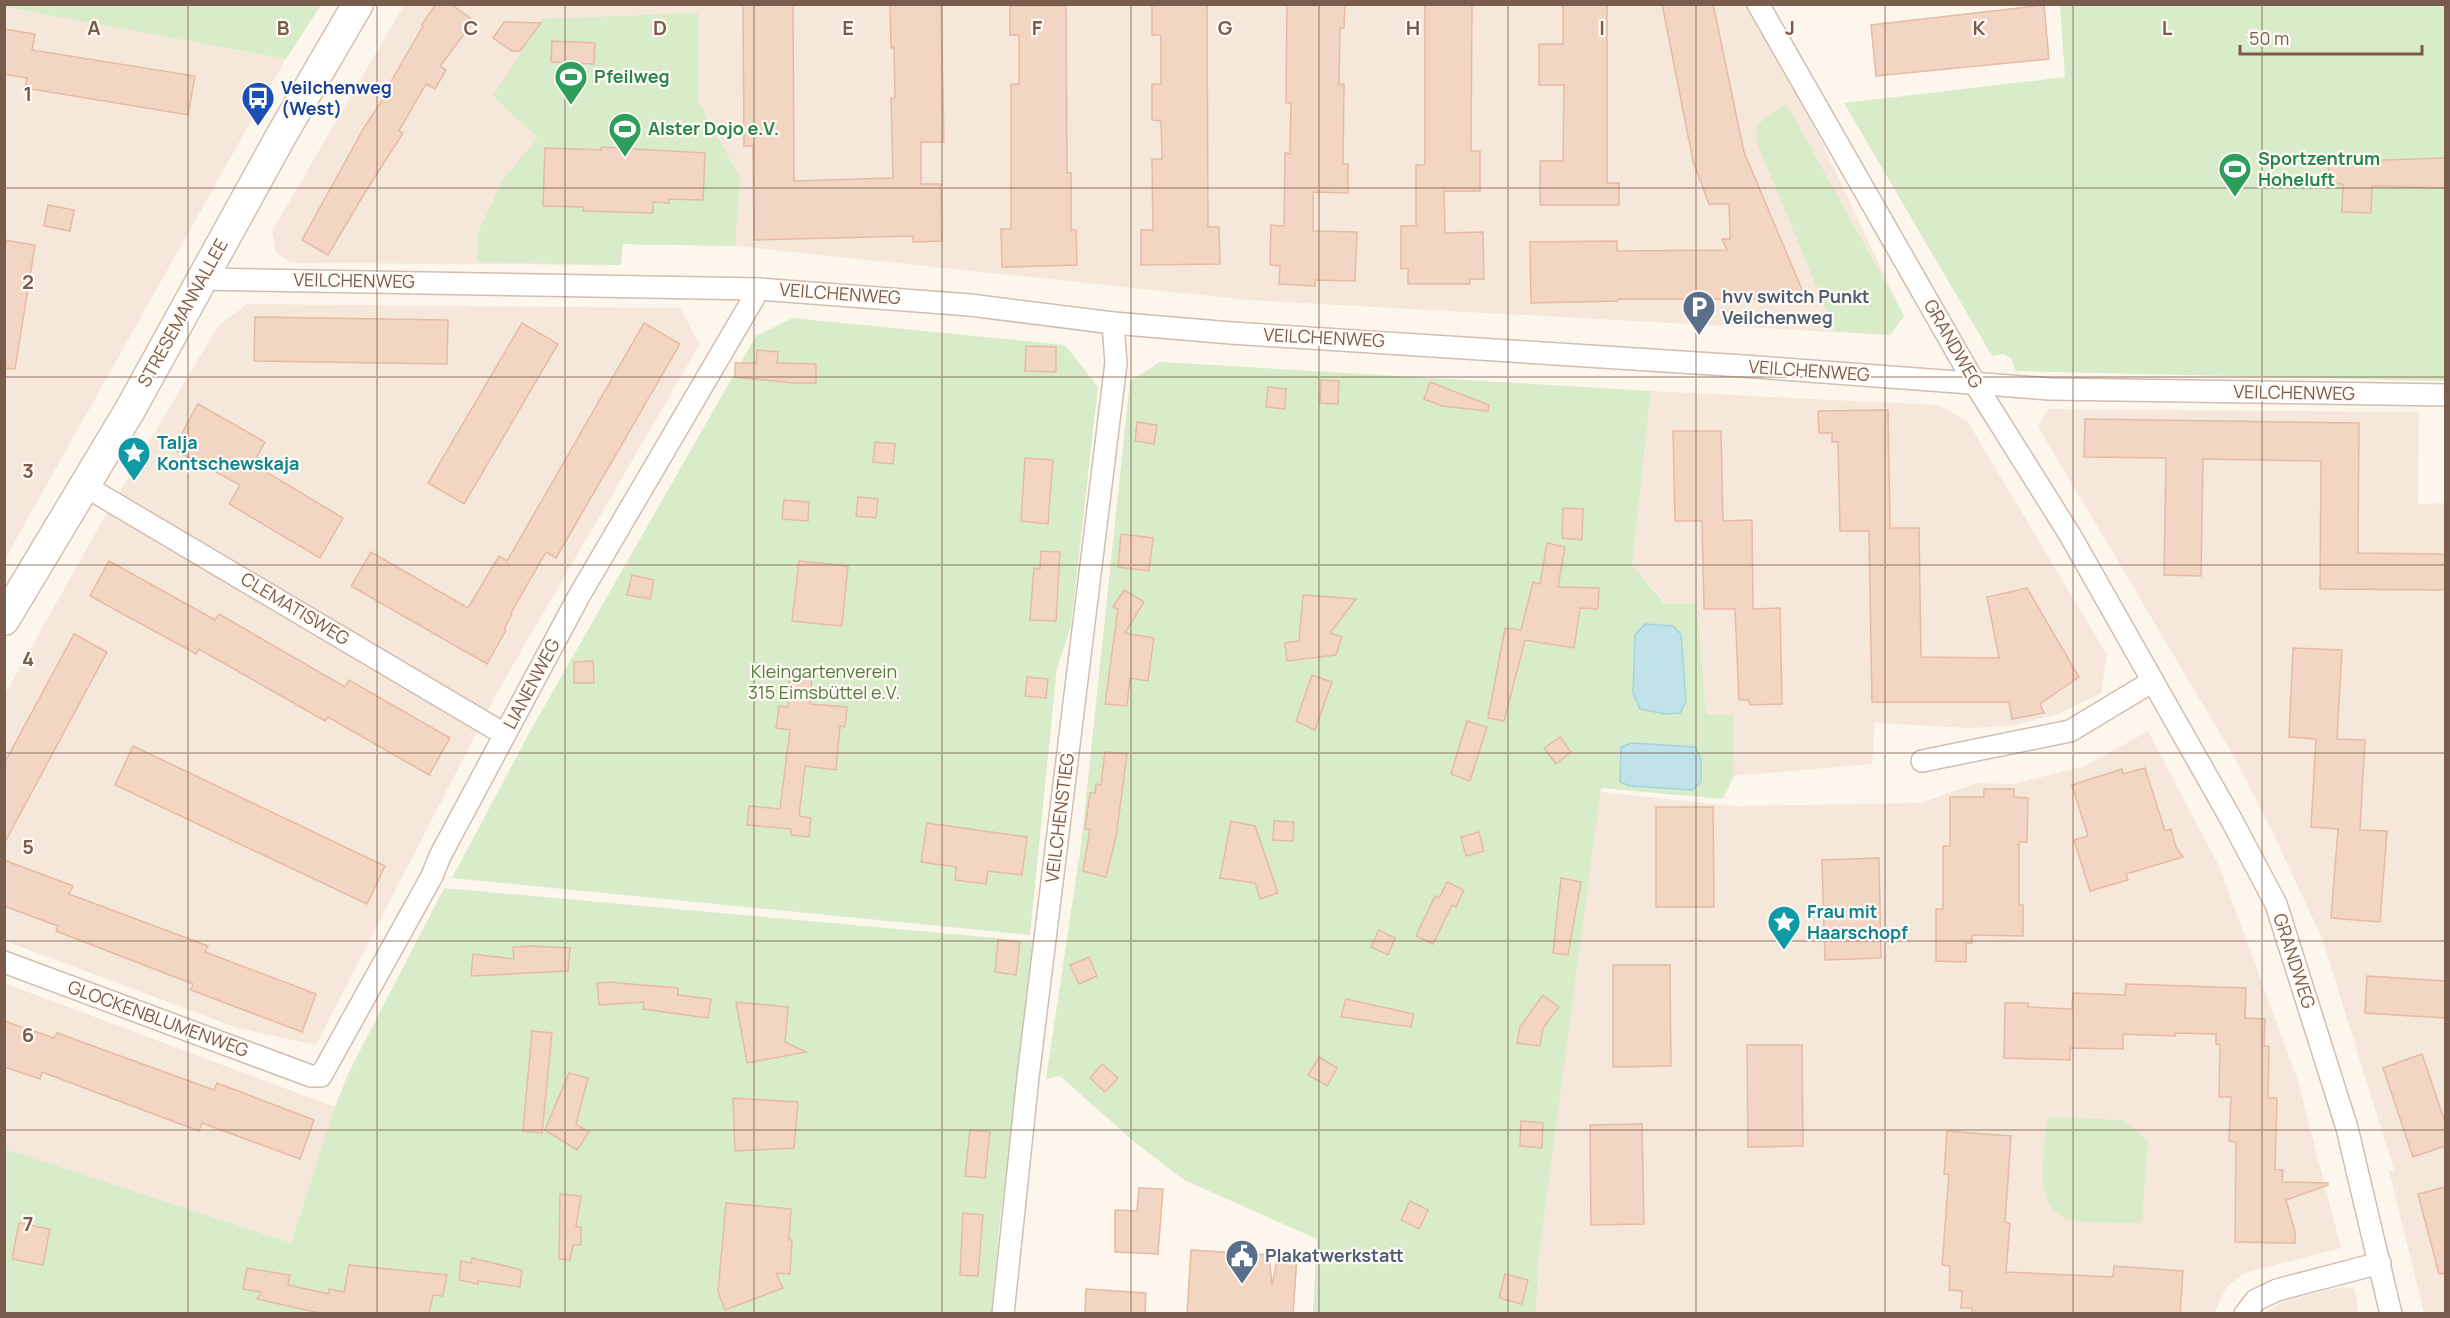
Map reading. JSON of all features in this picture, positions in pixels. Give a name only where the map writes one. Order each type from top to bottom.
[{"type":"street","name":"STRESEMANNALLEE","points":[[4,620],[130,410],[281,136],[358,4]]},
{"type":"street","name":"GRANDWEG","points":[[1758,4],[1974,382],[2070,535],[2104,599],[2231,819],[2276,904],[2348,1128],[2391,1314]]},
{"type":"street","name":"VEILCHENWEG","points":[[202,279],[759,289],[970,305],[1113,323],[1231,333],[2050,389],[2445,395]]},
{"type":"street","name":"LIANENWEG","points":[[311,1076],[321,1076],[432,876],[440,856],[504,734],[579,596],[759,289]]},
{"type":"street","name":"VEILCHENSTIEG","points":[[1003,1314],[1028,1077],[1116,363],[1113,323]]},
{"type":"street","name":"CLEMATISWEG","points":[[85,486],[504,734]]},
{"type":"street","points":[[1922,761],[2070,731],[2153,681]]},
{"type":"street","name":"GLOCKENBLUMENWEG","points":[[4,962],[311,1076]]},
{"type":"street","points":[[2245,1314],[2256,1300],[2277,1290],[2380,1263]]},
{"type":"shaded area","points":[[404,5],[1753,5],[1767,27],[1904,316],[1890,335],[1248,300],[735,246],[623,244],[621,265],[291,263],[276,253],[272,231]]},
{"type":"shaded area","points":[[5,7],[286,59],[5,559]]},
{"type":"shaded area","points":[[247,304],[680,308],[700,344],[498,691],[316,1045],[237,1028],[5,941],[5,694],[100,525],[218,326]]},
{"type":"shaded area","points":[[1651,391],[1939,405],[1968,422],[2107,655],[2101,693],[2058,714],[2012,726],[1970,728],[1875,723],[1872,764],[1734,776],[1733,715],[1706,715],[1697,605],[1666,604],[1632,565]]},
{"type":"shaded area","points":[[2048,409],[2419,412],[2418,504],[2446,503],[2445,1313],[2424,1313],[2389,1171],[2394,1170],[2322,938],[2233,755],[2038,427]]},
{"type":"shaded area","points":[[2148,731],[2220,868],[2298,1081],[2341,1248],[2244,1273],[2226,1288],[2214,1313],[1536,1314],[1538,1263],[1600,792],[1733,806],[1920,803],[1978,783],[2013,784],[2085,766]]},
{"type":"shaded area","points":[[4,983],[335,1107],[291,1244],[5,1149]]},
{"type":"shaded area","points":[[2340,1287],[2355,1289],[2358,1313],[2266,1313],[2281,1302]]},
{"type":"green space","points":[[5,4],[321,5],[286,59]]},
{"type":"green space","name":"Sportzentrum Hoheluft","points":[[2060,5],[2445,5],[2445,381],[2015,371],[2012,359],[2004,354],[1992,356],[1844,103],[2065,77]]},
{"type":"green space","name":"Alster Dojo e.V.","points":[[698,13],[698,101],[740,178],[735,246],[623,244],[621,265],[477,262],[478,232],[504,178],[538,138],[493,96],[542,19]]},
{"type":"green space","points":[[1786,103],[1904,316],[1890,335],[1835,331],[1757,143],[1757,125]]},
{"type":"green space","name":"Kleingartenverein 315 Eimsbüttel e.V.","points":[[792,318],[1065,345],[1098,387],[1071,626],[1057,668],[1030,935],[452,878],[533,726],[756,336]]},
{"type":"green space","points":[[1160,362],[1651,391],[1632,565],[1665,604],[1697,604],[1706,715],[1733,715],[1734,776],[1723,799],[1601,788],[1538,1263],[1536,1313],[1313,1313],[1317,1239],[1184,1180],[1133,1141],[1060,1076],[1046,1079],[1081,845],[1130,381]]},
{"type":"green space","points":[[444,888],[1039,942],[1000,1219],[992,1313],[5,1314],[5,1149],[291,1243],[335,1107],[349,1072]]},
{"type":"green space","points":[[2048,1117],[2123,1120],[2148,1140],[2142,1223],[2080,1221],[2058,1215],[2050,1205],[2043,1177]]},
{"type":"water","points":[[1645,624],[1673,626],[1681,634],[1686,701],[1680,713],[1666,714],[1640,709],[1633,693],[1635,635]]},
{"type":"water","points":[[1632,743],[1695,747],[1701,759],[1701,782],[1693,790],[1630,786],[1620,782],[1621,747]]},
{"type":"building","points":[[436,4],[451,4],[474,21],[440,66],[446,70],[435,89],[426,84],[399,131],[403,133],[328,255],[302,240],[365,126],[387,93],[385,92],[423,26],[422,24]]},
{"type":"building","points":[[743,4],[793,4],[794,181],[893,178],[891,98],[895,98],[890,5],[941,4],[944,142],[921,142],[921,184],[941,184],[942,241],[913,242],[913,236],[754,240],[753,146],[744,146]]},
{"type":"building","points":[[1207,4],[1208,227],[1219,227],[1220,264],[1141,265],[1141,230],[1153,230],[1152,159],[1162,159],[1161,121],[1152,120],[1152,84],[1161,84],[1161,35],[1152,35],[1152,5]]},
{"type":"building","points":[[1287,4],[1345,4],[1344,28],[1340,28],[1339,85],[1344,84],[1343,164],[1348,164],[1348,193],[1313,192],[1313,231],[1357,232],[1355,281],[1315,280],[1315,286],[1279,284],[1280,266],[1270,265],[1271,225],[1284,226],[1285,153],[1290,154],[1291,103],[1286,103]]},
{"type":"building","points":[[1425,4],[1472,4],[1471,151],[1480,151],[1480,191],[1444,191],[1445,233],[1483,232],[1484,279],[1470,279],[1470,284],[1408,284],[1408,268],[1401,269],[1401,226],[1416,226],[1416,165],[1425,165]]},
{"type":"building","points":[[1563,4],[1607,4],[1607,183],[1619,183],[1619,205],[1540,205],[1540,161],[1563,161],[1564,85],[1539,85],[1539,44],[1563,44]]},
{"type":"building","points":[[1662,4],[1713,4],[1744,152],[1806,299],[1618,299],[1618,301],[1531,303],[1530,242],[1617,241],[1617,251],[1727,250],[1722,239],[1730,239],[1729,204],[1709,204],[1693,161]]},
{"type":"building","points":[[2044,5],[2049,59],[1876,76],[1871,25]]},
{"type":"building","points":[[1010,6],[1066,6],[1067,173],[1071,173],[1071,230],[1076,230],[1077,265],[1002,267],[1001,229],[1011,229],[1011,84],[1019,84],[1019,35],[1010,35]]},
{"type":"building","points":[[504,22],[541,23],[520,51],[512,51],[493,38]]},
{"type":"building","points":[[4,29],[35,34],[32,50],[195,76],[188,115],[25,88],[27,78],[4,74]]},
{"type":"building","points":[[552,41],[595,43],[594,64],[551,62]]},
{"type":"building","points":[[601,147],[705,153],[703,200],[669,199],[669,203],[653,202],[653,213],[583,211],[584,207],[543,206],[545,148],[601,150]]},
{"type":"building","points":[[2445,158],[2445,188],[2372,186],[2371,213],[2342,212],[2343,184],[2328,183],[2329,162]]},
{"type":"building","points":[[48,205],[74,210],[70,231],[44,226]]},
{"type":"building","points":[[4,240],[35,245],[15,369],[4,368]]},
{"type":"building","points":[[255,317],[448,320],[447,364],[254,361]]},
{"type":"building","points":[[522,323],[558,344],[464,504],[428,483]]},
{"type":"building","points":[[644,323],[680,344],[556,558],[546,552],[511,613],[504,629],[506,630],[487,664],[351,586],[371,552],[468,608],[499,556],[507,561]]},
{"type":"building","points":[[1026,346],[1056,347],[1056,372],[1025,371]]},
{"type":"building","points":[[757,350],[778,352],[777,363],[816,364],[816,383],[735,377],[735,363],[756,363]]},
{"type":"building","points":[[1321,380],[1339,381],[1338,404],[1320,403]]},
{"type":"building","points":[[1430,382],[1489,405],[1488,411],[1442,406],[1424,399]]},
{"type":"building","points":[[1268,387],[1286,389],[1285,409],[1266,407]]},
{"type":"building","points":[[198,404],[265,442],[253,464],[343,518],[320,558],[229,504],[240,485],[173,449]]},
{"type":"building","points":[[1888,410],[1890,528],[1919,528],[1921,657],[1999,658],[1987,597],[2027,588],[2079,677],[2040,704],[2044,713],[2012,719],[2009,702],[1872,702],[1869,531],[1840,531],[1838,442],[1832,442],[1832,433],[1819,433],[1818,411]]},
{"type":"building","points":[[2085,419],[2359,423],[2358,553],[2445,554],[2445,590],[2320,589],[2321,461],[2203,459],[2201,576],[2164,575],[2166,458],[2084,457]]},
{"type":"building","points":[[1137,422],[1157,425],[1154,444],[1135,441]]},
{"type":"building","points":[[1673,431],[1721,431],[1723,521],[1752,520],[1753,609],[1780,608],[1782,704],[1750,705],[1749,700],[1739,700],[1735,609],[1704,609],[1702,521],[1675,521]]},
{"type":"building","points":[[875,442],[895,444],[893,464],[873,462]]},
{"type":"building","points":[[1025,458],[1053,460],[1048,524],[1021,521]]},
{"type":"building","points":[[858,497],[878,499],[876,518],[856,516]]},
{"type":"building","points":[[784,500],[809,502],[808,521],[782,519]]},
{"type":"building","points":[[1563,508],[1583,509],[1582,540],[1562,538]]},
{"type":"building","points":[[1121,534],[1153,538],[1149,571],[1118,567]]},
{"type":"building","points":[[1547,543],[1565,547],[1558,587],[1599,588],[1598,609],[1580,608],[1574,648],[1525,640],[1504,721],[1488,718],[1505,628],[1521,630],[1533,582],[1540,584]]},
{"type":"building","points":[[1041,551],[1060,552],[1056,621],[1030,620],[1034,568],[1040,569]]},
{"type":"building","points":[[109,561],[215,620],[219,614],[345,687],[349,680],[450,738],[429,775],[328,717],[325,721],[199,649],[196,654],[90,596]]},
{"type":"building","points":[[799,561],[848,566],[842,626],[792,621]]},
{"type":"building","points":[[632,575],[654,580],[650,599],[627,595]]},
{"type":"building","points":[[1124,590],[1144,602],[1125,633],[1154,638],[1148,681],[1130,678],[1127,706],[1105,704],[1118,609],[1113,607]]},
{"type":"building","points":[[1303,595],[1356,599],[1330,633],[1342,637],[1336,655],[1287,661],[1285,643],[1299,641]]},
{"type":"building","points":[[74,634],[107,652],[4,844],[4,764]]},
{"type":"building","points":[[2293,648],[2342,650],[2337,739],[2365,740],[2360,830],[2387,831],[2380,922],[2331,918],[2338,829],[2311,827],[2316,739],[2289,737]]},
{"type":"building","points":[[593,661],[594,683],[574,683],[574,662]]},
{"type":"building","points":[[790,673],[812,675],[810,704],[847,707],[845,727],[840,726],[836,770],[805,766],[799,816],[811,818],[809,837],[791,835],[791,829],[747,825],[749,806],[780,809],[790,730],[776,728],[779,706],[788,707]]},
{"type":"building","points":[[1312,675],[1332,682],[1315,730],[1296,721]]},
{"type":"building","points":[[1027,677],[1048,679],[1046,698],[1025,696]]},
{"type":"building","points":[[1467,721],[1487,727],[1470,781],[1451,774]]},
{"type":"building","points":[[1560,737],[1571,752],[1556,764],[1544,748]]},
{"type":"building","points":[[133,746],[385,866],[367,904],[115,785]]},
{"type":"building","points":[[1105,752],[1127,754],[1116,837],[1106,877],[1083,871],[1090,829],[1085,829],[1090,793],[1095,793],[1096,784],[1101,785]]},
{"type":"building","points":[[2145,768],[2165,831],[2171,829],[2176,847],[2183,857],[2126,874],[2128,880],[2090,891],[2074,840],[2088,836],[2072,785],[2122,769],[2123,774]]},
{"type":"building","points":[[1984,789],[2014,789],[2014,797],[2028,798],[2027,842],[2019,842],[2019,905],[2023,905],[2023,936],[1972,935],[1972,943],[1966,943],[1966,962],[1936,961],[1936,909],[1943,909],[1943,846],[1950,846],[1950,797],[1984,797]]},
{"type":"building","points":[[1656,807],[1713,807],[1714,907],[1656,907]]},
{"type":"building","points":[[1231,821],[1255,826],[1278,893],[1260,899],[1255,883],[1220,878]]},
{"type":"building","points":[[1274,821],[1294,822],[1293,841],[1273,840]]},
{"type":"building","points":[[927,823],[1027,837],[1022,875],[988,871],[986,884],[955,880],[956,867],[921,862]]},
{"type":"building","points":[[1479,832],[1484,851],[1466,856],[1461,837]]},
{"type":"building","points":[[1879,858],[1881,958],[1825,960],[1822,860]]},
{"type":"building","points":[[4,860],[73,886],[69,894],[208,946],[205,952],[316,994],[302,1032],[191,990],[193,984],[56,931],[58,926],[4,906]]},
{"type":"building","points":[[1561,878],[1581,882],[1568,955],[1553,953]]},
{"type":"building","points":[[1447,882],[1464,890],[1456,907],[1452,905],[1433,944],[1416,936],[1435,896],[1439,898]]},
{"type":"building","points":[[1379,930],[1395,938],[1388,955],[1371,947]]},
{"type":"building","points":[[998,940],[1020,942],[1016,975],[995,972]]},
{"type":"building","points":[[513,947],[570,948],[568,971],[471,976],[473,954],[514,959]]},
{"type":"building","points":[[1089,957],[1097,976],[1079,984],[1070,965]]},
{"type":"building","points":[[1613,965],[1670,965],[1671,1066],[1613,1067]]},
{"type":"building","points":[[2367,976],[2445,981],[2445,1018],[2365,1013]]},
{"type":"building","points":[[616,982],[678,988],[678,995],[711,999],[708,1018],[643,1009],[644,1002],[599,1005],[597,983]]},
{"type":"building","points":[[2126,984],[2246,988],[2245,1018],[2265,1019],[2264,1046],[2269,1046],[2268,1098],[2277,1098],[2275,1170],[2283,1170],[2282,1182],[2328,1183],[2328,1185],[2286,1200],[2295,1232],[2295,1243],[2235,1242],[2236,1142],[2229,1141],[2231,1097],[2219,1097],[2220,1045],[2216,1044],[2216,1034],[2175,1033],[2175,1036],[2123,1034],[2123,1049],[2070,1048],[2070,1060],[2004,1058],[2005,1003],[2028,1003],[2028,1007],[2072,1009],[2073,993],[2125,995]]},
{"type":"building","points":[[1543,995],[1559,1007],[1543,1028],[1540,1046],[1517,1043],[1520,1027]]},
{"type":"building","points":[[1346,999],[1414,1014],[1411,1027],[1341,1017]]},
{"type":"building","points":[[736,1002],[788,1007],[785,1042],[806,1052],[747,1063]]},
{"type":"building","points":[[4,1021],[54,1038],[57,1033],[214,1090],[217,1083],[314,1120],[300,1159],[202,1123],[199,1131],[42,1072],[40,1079],[4,1067]]},
{"type":"building","points":[[532,1031],[552,1033],[542,1133],[523,1131]]},
{"type":"building","points":[[1747,1045],[1802,1045],[1803,1146],[1748,1147]]},
{"type":"building","points":[[2422,1054],[2445,1122],[2445,1146],[2413,1157],[2383,1068]]},
{"type":"building","points":[[1319,1057],[1337,1068],[1327,1086],[1308,1075]]},
{"type":"building","points":[[1102,1064],[1118,1078],[1105,1092],[1090,1078]]},
{"type":"building","points":[[569,1073],[588,1078],[576,1124],[589,1132],[577,1150],[545,1130]]},
{"type":"building","points":[[733,1098],[798,1102],[794,1148],[735,1151]]},
{"type":"building","points":[[1521,1121],[1543,1123],[1542,1148],[1520,1146]]},
{"type":"building","points":[[1642,1124],[1644,1224],[1591,1225],[1590,1125]]},
{"type":"building","points":[[970,1130],[990,1132],[985,1178],[965,1176]]},
{"type":"building","points":[[1947,1131],[2011,1136],[2005,1222],[2010,1223],[2006,1272],[2113,1277],[2114,1266],[2183,1271],[2180,1314],[1989,1314],[1972,1312],[1972,1308],[1961,1308],[1962,1291],[1949,1290],[1950,1266],[1942,1265],[1949,1174],[1944,1174]]},
{"type":"building","points":[[2445,1187],[2445,1273],[2439,1274],[2418,1194]]},
{"type":"building","points":[[1139,1188],[1163,1189],[1158,1254],[1115,1252],[1115,1210],[1137,1211]]},
{"type":"building","points":[[560,1194],[581,1196],[576,1227],[581,1227],[581,1245],[573,1245],[570,1260],[559,1259]]},
{"type":"building","points":[[1410,1201],[1428,1210],[1419,1229],[1401,1220]]},
{"type":"building","points":[[726,1203],[791,1209],[789,1240],[792,1240],[790,1274],[776,1273],[783,1288],[725,1310],[718,1292]]},
{"type":"building","points":[[963,1213],[983,1215],[978,1276],[960,1275]]},
{"type":"building","points":[[19,1223],[50,1229],[43,1265],[12,1259]]},
{"type":"building","name":"Plakatwerkstatt","points":[[1191,1250],[1269,1255],[1272,1285],[1278,1255],[1297,1256],[1293,1314],[1187,1314]]},
{"type":"building","points":[[472,1258],[522,1270],[520,1287],[478,1281],[478,1284],[459,1280],[461,1261],[471,1263]]},
{"type":"building","points":[[349,1265],[447,1275],[443,1296],[433,1295],[429,1314],[324,1314],[257,1299],[261,1292],[243,1289],[247,1268],[290,1275],[288,1285],[329,1294],[329,1289],[344,1292]]},
{"type":"building","points":[[1505,1274],[1528,1280],[1522,1304],[1499,1298]]},
{"type":"building","points":[[1086,1289],[1146,1293],[1145,1314],[1085,1314]]},
{"type":"place","name":"Pfeilweg","points":[[571,106]]},
{"type":"place","name":"Veilchenweg (West)","points":[[258,127]]},
{"type":"place","name":"Alster Dojo e.V.","points":[[625,158]]},
{"type":"place","name":"Sportzentrum Hoheluft","points":[[2235,198]]},
{"type":"place","name":"hvv switch Punkt Veilchenweg","points":[[1699,336]]},
{"type":"place","name":"Talja Kontschewskaja","points":[[134,482]]},
{"type":"place","name":"Frau mit Haarschopf","points":[[1784,951]]},
{"type":"place","name":"Plakatwerkstatt","points":[[1242,1285]]}]
